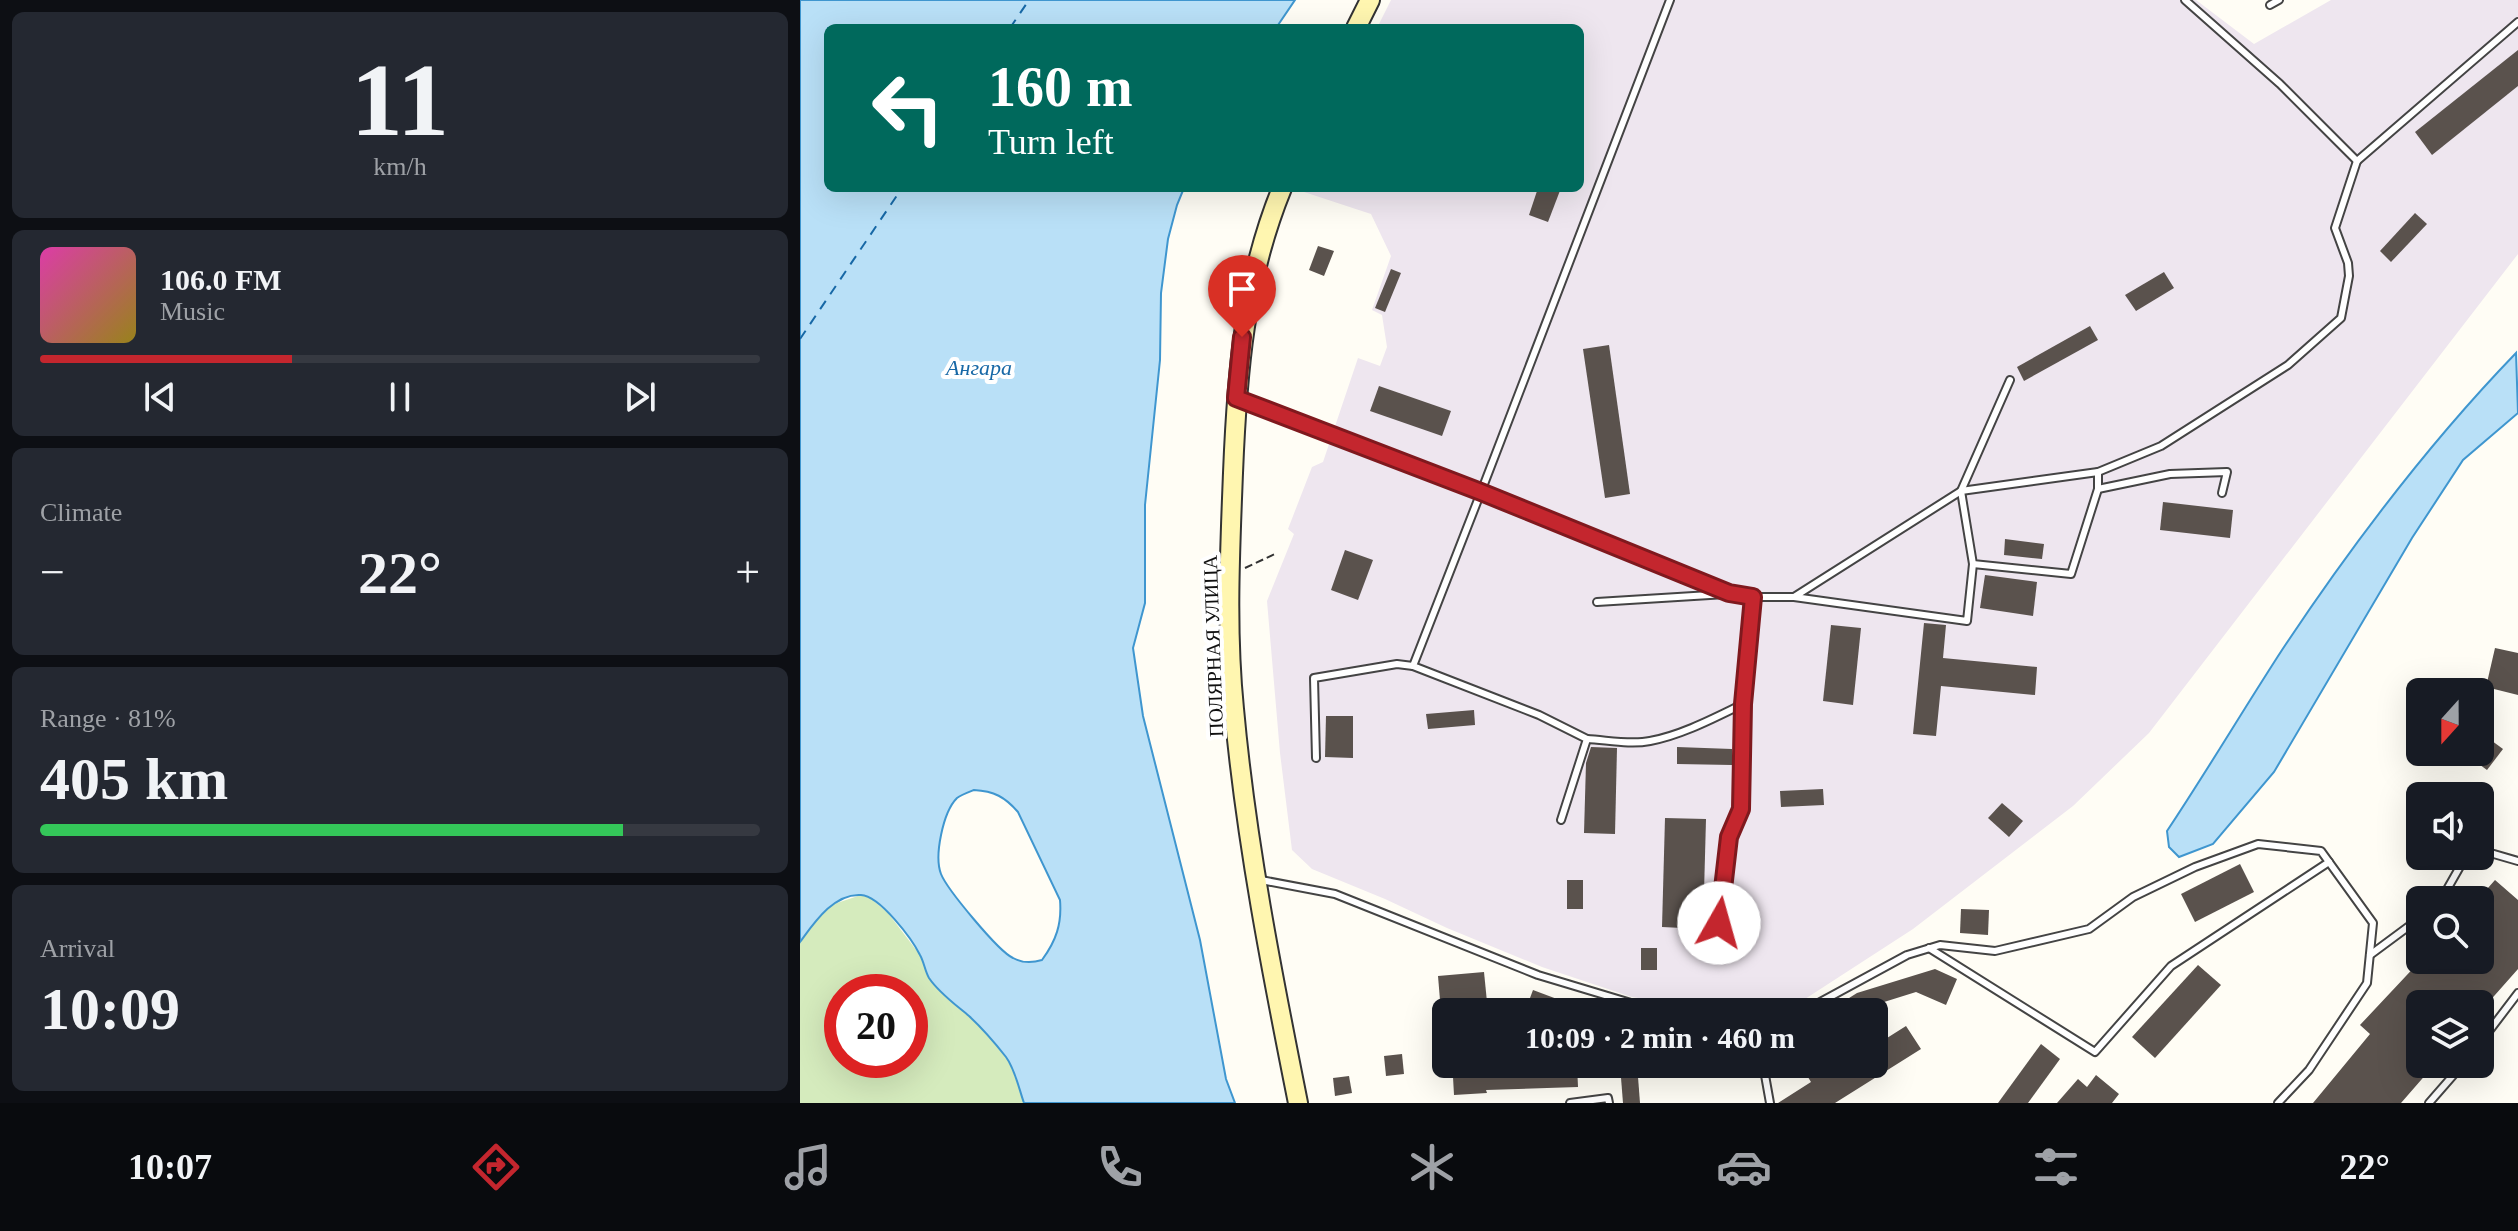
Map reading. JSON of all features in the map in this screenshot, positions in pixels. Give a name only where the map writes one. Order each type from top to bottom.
[{"type":"main road","points":[[1358,24],[1370,0]]},
{"type":"main road","name":"ПОЛЯРНАЯ УЛИЦА","points":[[1281,192],[1255,264],[1242,337],[1236,398],[1229,587],[1233,693],[1258,879],[1298,1103]]},
{"type":"lane","points":[[1413,666],[1670,0]]},
{"type":"lane","points":[[2185,0],[2280,84],[2357,161]]},
{"type":"lane","points":[[2270,5],[2279,0]]},
{"type":"lane","points":[[1794,597],[1961,491],[2098,472],[2161,446],[2288,365],[2341,318],[2349,276],[2348,263],[2335,228],[2357,161],[2518,22]]},
{"type":"lane","points":[[1236,398],[1481,492],[1729,593],[1753,597],[1794,597],[1967,621],[1973,564],[1961,491],[2010,380]]},
{"type":"lane","points":[[1973,564],[2071,574],[2098,489],[2098,472]]},
{"type":"lane","points":[[2098,489],[2170,474],[2227,472],[2222,493]]},
{"type":"lane","points":[[1597,602],[1729,593]]},
{"type":"lane","points":[[1719,923],[1729,837],[1741,809],[1743,704],[1753,597]]},
{"type":"lane","points":[[1316,758],[1314,678],[1397,664],[1413,666],[1539,715],[1587,739],[1650,741],[1702,724],[1743,704]]},
{"type":"lane","points":[[1561,820],[1587,739]]},
{"type":"lane","points":[[1828,998],[1907,955],[1940,945],[1995,951],[2089,929],[2133,897],[2195,867],[2258,844],[2321,851],[2373,923],[2367,983],[2309,1070],[2278,1103]]},
{"type":"lane","points":[[2494,854],[2518,861]]},
{"type":"lane","points":[[1929,948],[2095,1052],[2171,966],[2329,862]]},
{"type":"lane","points":[[1258,879],[1335,894],[1538,975],[1614,998]]},
{"type":"lane","points":[[2370,955],[2406,928]]},
{"type":"lane","points":[[2494,1025],[2518,993]]},
{"type":"lane","points":[[1766,1078],[1770,1103]]},
{"type":"lane","points":[[2429,1103],[2451,1078]]},
{"type":"lane","points":[[1570,1103],[1608,1098],[1609,1103]]},
{"type":"path","points":[[1241,570],[1277,553]]},
{"type":"shaded area","points":[[1391,0],[2196,0],[2254,44],[2331,0],[2518,0],[2518,254],[2149,733],[2073,806],[1913,929],[1807,998],[1632,997],[1542,967],[1447,928],[1312,869],[1292,850],[1267,601],[1294,534],[1288,529],[1312,467],[1323,462],[1358,358],[1380,366],[1387,347],[1382,315],[1372,310],[1391,256],[1371,214],[1304,192],[1584,192],[1584,24],[1379,24]]},
{"type":"green space","points":[[861,895],[869,897],[888,913],[920,955],[928,974],[824,974],[824,1078],[928,1078],[928,974],[1009,1060],[1024,1103],[800,1103],[800,942],[816,920],[834,904]]},
{"type":"water","name":"Ангара","points":[[800,0],[1295,0],[1279,24],[824,24],[824,192],[1182,192],[1168,239],[1161,293],[1160,360],[1145,505],[1145,603],[1133,648],[1143,716],[1200,940],[1226,1079],[1235,1103],[1024,1103],[1006,1057],[979,1026],[933,983],[920,955],[895,919],[869,897],[861,895],[842,899],[826,911],[800,942]],"holes":[[[974,790],[999,796],[1018,812],[1060,900],[1057,932],[1042,960],[1023,962],[1006,953],[974,919],[941,874],[939,846],[944,823],[957,798]]]},
{"type":"water","points":[[2516,353],[2518,413],[2463,460],[2412,538],[2274,772],[2213,844],[2179,857],[2169,847],[2167,831],[2282,650],[2392,496],[2452,423]]},
{"type":"building","points":[[2518,50],[2518,86],[2432,155],[2415,132]]},
{"type":"building","points":[[1537,192],[1559,192],[1548,222],[1529,215]]},
{"type":"building","points":[[2415,213],[2427,224],[2391,262],[2380,251]]},
{"type":"building","points":[[1318,246],[1334,251],[1324,276],[1309,270]]},
{"type":"building","points":[[1391,269],[1401,273],[1385,312],[1375,308]]},
{"type":"building","points":[[2164,272],[2174,288],[2136,311],[2125,295]]},
{"type":"building","points":[[2090,326],[2098,340],[2024,381],[2017,367]]},
{"type":"building","points":[[1609,345],[1630,494],[1605,498],[1583,349]]},
{"type":"building","points":[[1379,386],[1451,411],[1442,436],[1370,411]]},
{"type":"building","points":[[2163,502],[2233,510],[2230,538],[2160,530]]},
{"type":"building","points":[[2005,539],[2044,544],[2042,559],[2004,555]]},
{"type":"building","points":[[1345,550],[1373,560],[1358,600],[1331,590]]},
{"type":"building","points":[[1985,575],[2037,582],[2033,616],[1980,608]]},
{"type":"building","points":[[1924,623],[1946,625],[1943,658],[2037,667],[2035,695],[1941,686],[1936,736],[1913,734]]},
{"type":"building","points":[[1831,625],[1861,628],[1853,705],[1823,701]]},
{"type":"building","points":[[2495,648],[2518,653],[2518,695],[2494,689],[2494,678],[2488,678]]},
{"type":"building","points":[[1474,710],[1475,725],[1428,729],[1426,714]]},
{"type":"building","points":[[1326,716],[1353,716],[1353,758],[1325,757]]},
{"type":"building","points":[[2494,742],[2503,749],[2494,761]]},
{"type":"building","points":[[1591,747],[1617,748],[1615,834],[1584,833],[1586,763]]},
{"type":"building","points":[[1677,747],[1732,749],[1732,765],[1677,764]]},
{"type":"building","points":[[1823,789],[1824,805],[1781,807],[1780,791]]},
{"type":"building","points":[[2002,803],[2023,821],[2009,837],[1988,818]]},
{"type":"building","points":[[1665,818],[1706,819],[1703,929],[1662,927]]},
{"type":"building","points":[[2240,864],[2254,892],[2195,922],[2181,894]]},
{"type":"building","points":[[1567,880],[1583,880],[1583,909],[1567,909]]},
{"type":"building","points":[[2495,880],[2518,900],[2518,969],[2494,996],[2494,990],[2406,990],[2406,1078],[2423,1078],[2401,1103],[2313,1103],[2370,1034],[2360,1025],[2408,974],[2494,974],[2494,886],[2490,886]]},
{"type":"building","points":[[1961,909],[1989,910],[1988,935],[1960,933]]},
{"type":"building","points":[[1641,948],[1657,948],[1657,970],[1641,970]]},
{"type":"building","points":[[2198,965],[2221,985],[2155,1058],[2132,1037]]},
{"type":"building","points":[[1935,969],[1957,979],[1946,1005],[1916,992],[1888,1001],[1888,998],[1849,998]]},
{"type":"building","points":[[1484,972],[1487,998],[1440,998],[1438,976]]},
{"type":"building","points":[[1533,990],[1554,998],[1530,998]]},
{"type":"building","points":[[1906,1026],[1921,1049],[1888,1070],[1888,1037]]},
{"type":"building","points":[[2041,1044],[2060,1059],[2028,1103],[1998,1103]]},
{"type":"building","points":[[1402,1054],[1404,1074],[1386,1076],[1384,1056]]},
{"type":"building","points":[[2096,1075],[2119,1094],[2112,1103],[2057,1103],[2078,1079],[2087,1087]]},
{"type":"building","points":[[1349,1076],[1352,1093],[1335,1096],[1333,1078]]},
{"type":"building","points":[[1453,1078],[1578,1078],[1578,1087],[1486,1090],[1487,1093],[1454,1095]]},
{"type":"building","points":[[1621,1078],[1638,1078],[1640,1103],[1623,1103]]},
{"type":"building","points":[[1809,1078],[1875,1078],[1835,1103],[1778,1103],[1811,1082]]},
{"type":"ferry route","points":[[1013,24],[1029,0]]},
{"type":"ferry route","points":[[800,339],[899,192]]},
{"type":"route","points":[[1242,337],[1236,398],[1481,492],[1729,593],[1753,597],[1743,704],[1741,809],[1729,837],[1719,923]]}]
